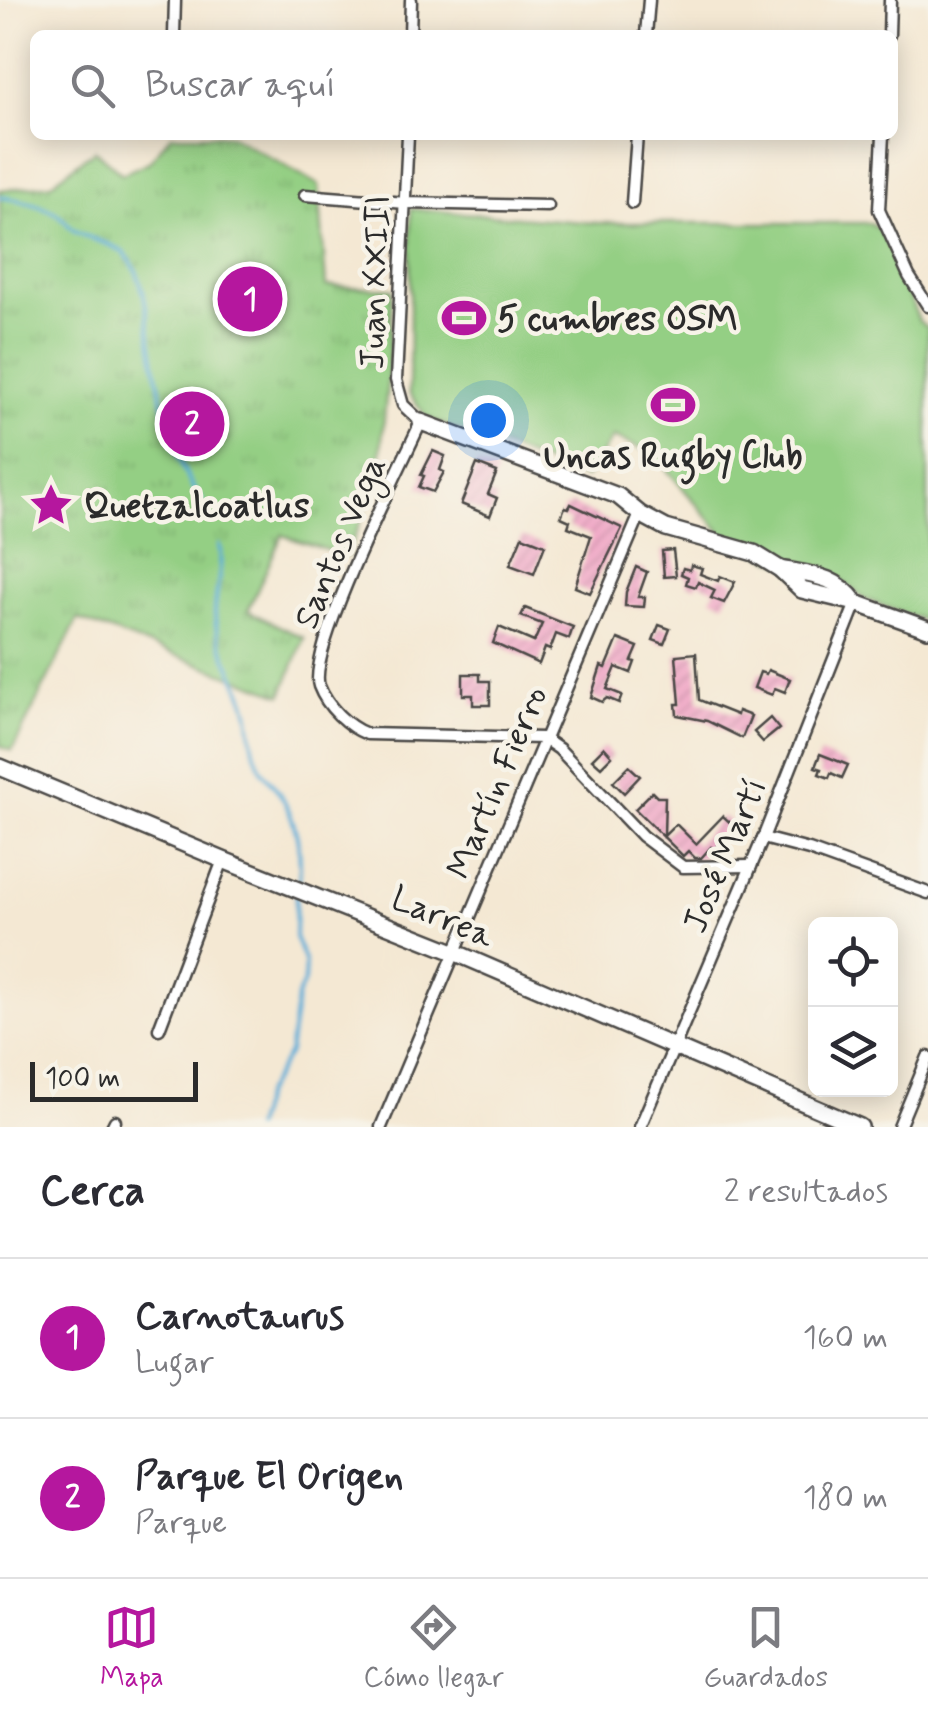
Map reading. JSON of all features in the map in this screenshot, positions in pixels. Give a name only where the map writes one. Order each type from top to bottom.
[{"type":"street","points":[[174,30],[175,0]]},
{"type":"street","points":[[410,30],[412,0]]},
{"type":"street","points":[[646,30],[649,0]]},
{"type":"street","points":[[888,30],[890,0]]},
{"type":"street","name":"Juan XXIII","points":[[408,140],[396,380],[403,405],[421,422]]},
{"type":"street","points":[[632,203],[637,140]]},
{"type":"street","points":[[883,140],[880,210],[909,276],[928,306]]},
{"type":"street","points":[[305,194],[406,203],[548,206]]},
{"type":"street","points":[[421,422],[618,496],[640,514],[679,534],[754,553],[780,569],[824,577],[842,586],[856,604],[928,629]]},
{"type":"street","name":"Santos Vega","points":[[421,422],[334,615],[318,663],[319,686],[352,728],[367,734],[543,738]]},
{"type":"street","name":"Martín Fierro","points":[[381,1127],[640,514]]},
{"type":"street","name":"José Martí","points":[[640,1127],[856,604]]},
{"type":"street","points":[[543,738],[642,836],[683,867],[751,866]]},
{"type":"street","name":"Larrea","points":[[0,766],[454,952],[860,1127]]},
{"type":"street","points":[[762,838],[809,850],[928,893]]},
{"type":"street","points":[[159,1029],[223,860]]},
{"type":"street","points":[[899,1127],[928,1057]]},
{"type":"green space","points":[[167,140],[239,140],[319,185],[326,286],[392,289],[379,471],[347,557],[282,535],[248,611],[304,638],[282,695],[78,619],[12,751],[0,746],[0,190],[50,184],[95,150],[122,174],[149,162]]},
{"type":"green space","name":"Uncas Rugby Club","points":[[411,209],[597,223],[871,223],[885,235],[919,321],[928,328],[928,622],[864,599],[845,583],[729,541],[652,453],[613,437],[585,478],[427,418],[409,393]]},
{"type":"building","points":[[433,451],[445,456],[440,470],[444,472],[433,492],[419,487]]},
{"type":"building","points":[[477,464],[497,472],[488,494],[497,498],[490,516],[461,504]]},
{"type":"building","points":[[571,504],[622,528],[590,593],[575,587],[591,536],[568,527],[570,521],[561,517]]},
{"type":"building","points":[[522,536],[545,545],[534,574],[510,565]]},
{"type":"building","points":[[673,550],[676,576],[664,577],[662,551]]},
{"type":"building","points":[[691,565],[702,568],[700,574],[718,581],[720,576],[735,582],[724,603],[711,598],[715,590],[698,582],[696,587],[686,584],[688,577],[681,574],[683,568],[690,570]]},
{"type":"building","points":[[636,567],[647,572],[638,597],[645,597],[644,607],[625,606]]},
{"type":"building","points":[[525,608],[573,627],[569,639],[556,634],[539,664],[493,643],[499,627],[534,642],[542,624],[521,616]]},
{"type":"building","points":[[659,625],[670,629],[664,644],[653,640]]},
{"type":"building","points":[[618,639],[638,647],[632,661],[635,662],[631,673],[616,667],[607,689],[622,695],[619,703],[607,698],[602,702],[591,697],[601,666],[606,668]]},
{"type":"building","points":[[696,653],[699,700],[737,715],[738,711],[751,716],[742,738],[707,721],[677,715],[676,704],[680,704],[676,655]]},
{"type":"building","points":[[768,670],[790,679],[785,692],[775,688],[772,695],[754,688],[760,672],[766,674]]},
{"type":"building","points":[[463,674],[480,674],[480,681],[490,681],[490,705],[473,705],[473,695],[463,695]]},
{"type":"building","points":[[770,718],[779,729],[763,742],[754,732]]},
{"type":"building","points":[[604,747],[612,756],[601,767],[592,759]]},
{"type":"building","points":[[820,754],[848,765],[842,778],[831,773],[829,778],[819,774],[821,769],[815,767]]},
{"type":"building","points":[[629,766],[640,776],[624,793],[613,782]]},
{"type":"building","points":[[652,792],[665,797],[664,836],[676,824],[696,844],[723,816],[736,828],[701,858],[688,851],[683,856],[635,809]]},
{"type":"waterway","points":[[0,197],[52,211],[75,231],[118,249],[129,259],[142,287],[174,445],[202,501]]},
{"type":"waterway","points":[[219,545],[216,625],[247,707],[259,764],[294,824],[300,862],[298,886]]},
{"type":"waterway","points":[[254,1127],[264,1095],[289,1053],[297,997],[304,982],[305,963],[295,937],[296,895]]},
{"type":"place","name":"Carnotaurus","points":[[250,299]]},
{"type":"place","name":"5 cumbres OSM","points":[[464,318]]},
{"type":"place","name":"Uncas Rugby Club","points":[[673,405]]},
{"type":"place","name":"Parque El Origen","points":[[192,424]]},
{"type":"place","name":"Quetzalcoatlus","points":[[51,505]]}]
